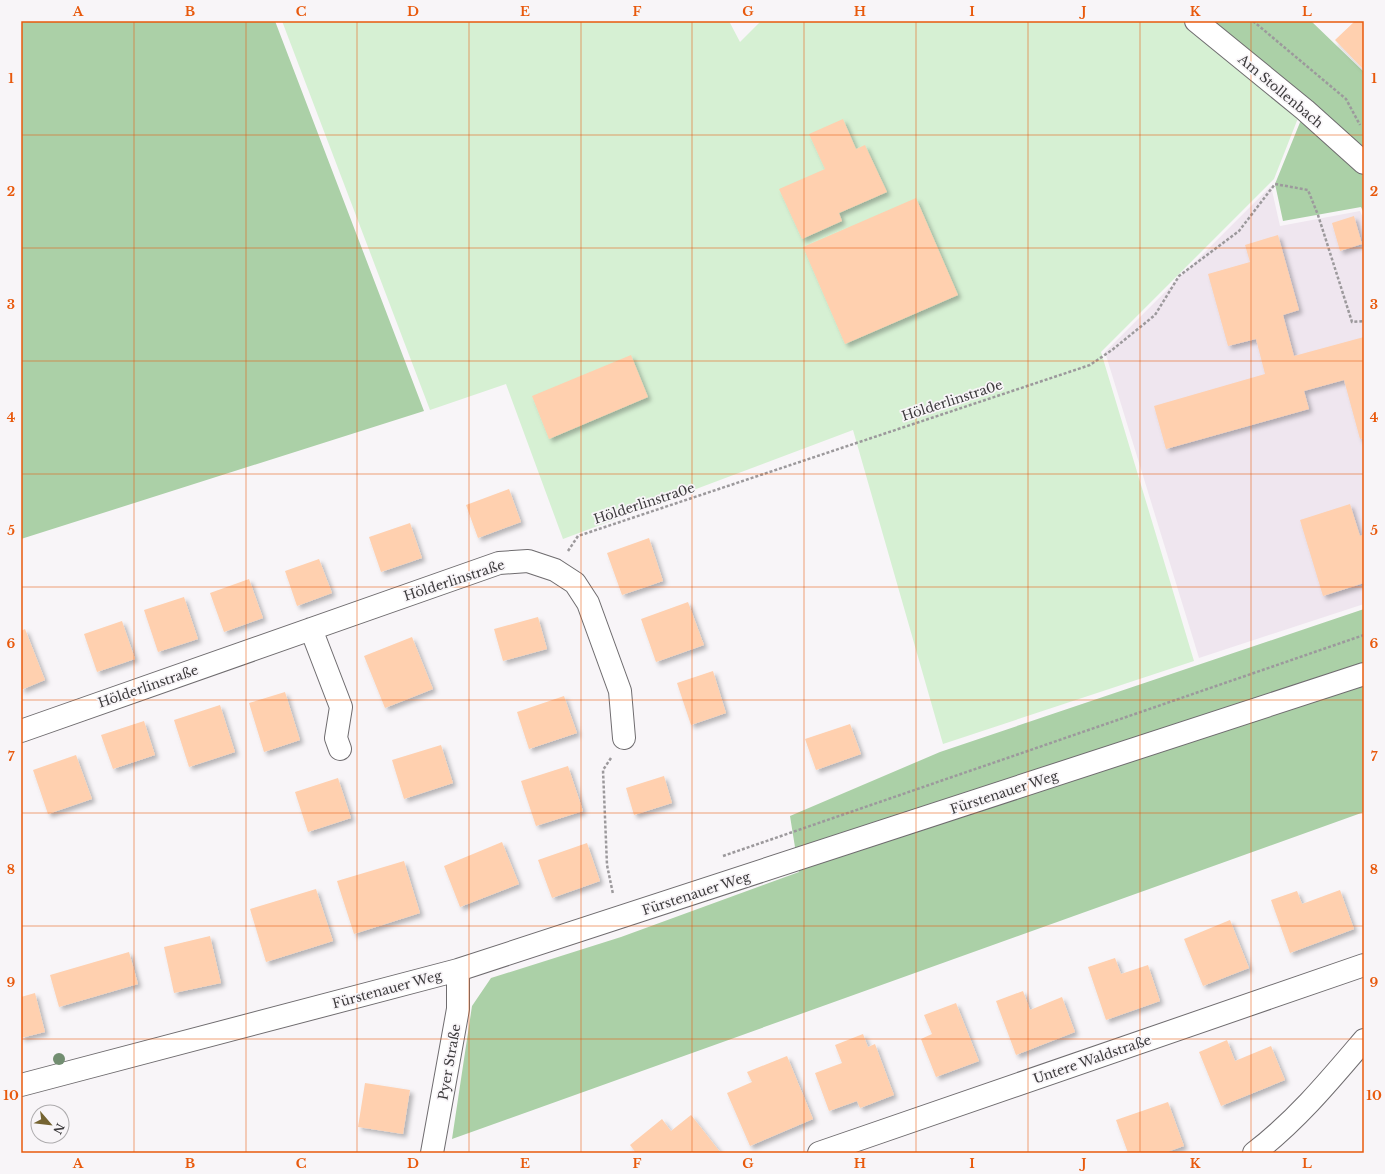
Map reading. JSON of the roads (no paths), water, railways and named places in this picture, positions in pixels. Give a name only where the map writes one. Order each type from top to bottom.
[{"type":"street","name":"Am Stollenbach","points":[[1196,21],[1305,110],[1364,163]]},
{"type":"street","name":"Hölderlinstraße","points":[[21,731],[499,563],[528,560],[555,570],[575,583],[588,603],[620,692],[624,738]]},
{"type":"street","points":[[311,629],[341,707],[336,738],[340,749]]},
{"type":"street","name":"Fürstenauer Weg","points":[[21,1085],[458,970],[1364,674]]},
{"type":"street","name":"Untere Waldstraße","points":[[819,1153],[1364,965]]},
{"type":"street","name":"Pyer Straße","points":[[432,1153],[458,1009],[458,970]]},
{"type":"street","points":[[1259,1151],[1327,1085],[1364,1040]]}]
